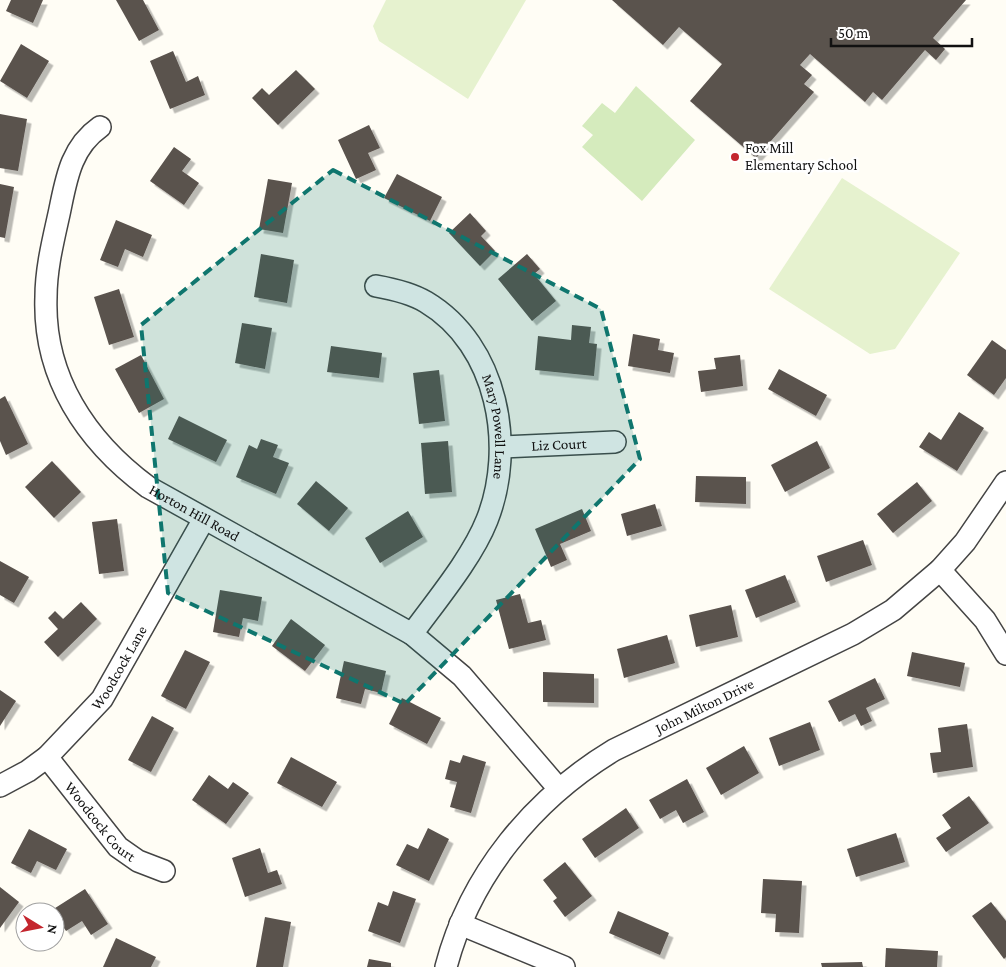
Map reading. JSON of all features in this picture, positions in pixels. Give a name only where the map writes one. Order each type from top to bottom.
[{"type":"street","name":"Horton Hill Road","points":[[100,127],[79,147],[69,166],[48,264],[47,314],[55,363],[70,400],[101,446],[123,469],[148,488],[412,634],[462,676],[559,789]]},
{"type":"street","name":"Mary Powell Lane","points":[[376,286],[400,291],[424,301],[451,323],[470,346],[482,368],[493,396],[500,426],[500,472],[487,522],[448,585],[412,634]]},
{"type":"street","name":"Liz Court","points":[[501,447],[615,442]]},
{"type":"street","name":"John Milton Drive","points":[[446,967],[460,924],[484,878],[501,852],[526,821],[559,789],[591,764],[614,750],[854,634],[893,610],[940,570],[965,542],[1006,482]]},
{"type":"street","name":"Woodcock Lane","points":[[0,786],[28,771],[47,757],[102,699],[204,519]]},
{"type":"street","points":[[940,570],[985,620],[1006,654]]},
{"type":"street","name":"Woodcock Court","points":[[47,757],[118,847],[138,861],[164,871]]},
{"type":"street","points":[[460,924],[564,967]]},
{"type":"highlighted area","points":[[333,170],[601,309],[640,459],[405,704],[168,593],[141,325]]},
{"type":"green space","points":[[386,0],[526,0],[468,99],[379,41],[373,26]]},
{"type":"green space","points":[[636,86],[695,140],[642,201],[582,147],[593,135],[582,126],[602,103],[615,113]]},
{"type":"green space","points":[[842,178],[960,253],[895,349],[870,354],[769,289]]},
{"type":"building","points":[[11,0],[43,0],[33,23],[6,11]]},
{"type":"building","points":[[116,0],[143,0],[159,30],[139,41]]},
{"type":"building","points":[[612,0],[966,0],[933,38],[945,49],[936,60],[925,50],[882,100],[873,92],[865,102],[810,54],[800,65],[812,75],[804,84],[814,92],[756,158],[690,101],[722,64],[679,27],[663,45]]},
{"type":"building","points":[[21,44],[49,61],[27,98],[0,81]]},
{"type":"building","points":[[173,51],[186,82],[198,76],[205,95],[170,109],[150,61]]},
{"type":"building","points":[[296,70],[315,89],[278,125],[252,98],[262,88],[269,95]]},
{"type":"building","points":[[0,114],[27,119],[18,171],[0,168]]},
{"type":"building","points":[[369,125],[380,148],[368,153],[376,170],[356,179],[338,140]]},
{"type":"building","points":[[174,147],[191,159],[182,171],[199,183],[184,205],[150,181]]},
{"type":"building","points":[[397,174],[442,197],[430,221],[384,198]]},
{"type":"building","points":[[268,179],[292,183],[283,233],[259,229]]},
{"type":"building","points":[[0,184],[14,187],[5,238],[0,237]]},
{"type":"building","points":[[470,213],[486,231],[481,236],[495,251],[480,266],[449,233]]},
{"type":"building","points":[[116,220],[152,235],[143,257],[125,249],[118,267],[100,260]]},
{"type":"building","points":[[261,254],[294,260],[287,303],[254,297]]},
{"type":"building","points":[[527,254],[540,269],[534,274],[556,301],[532,321],[498,279]]},
{"type":"building","points":[[119,289],[134,337],[109,345],[94,297]]},
{"type":"building","points":[[242,323],[272,328],[265,369],[235,363]]},
{"type":"building","points":[[572,325],[591,327],[589,343],[597,344],[594,376],[535,370],[538,336],[571,340]]},
{"type":"building","points":[[633,334],[660,339],[658,350],[674,353],[670,373],[628,366]]},
{"type":"building","points":[[992,340],[1006,350],[1006,378],[994,395],[967,375]]},
{"type":"building","points":[[331,346],[382,353],[379,378],[327,372]]},
{"type":"building","points":[[141,355],[164,399],[139,413],[115,369]]},
{"type":"building","points":[[740,355],[743,386],[701,392],[698,371],[716,369],[714,358]]},
{"type":"building","points":[[779,369],[827,395],[816,416],[768,389]]},
{"type":"building","points":[[439,370],[445,421],[419,424],[413,373]]},
{"type":"building","points":[[5,396],[28,444],[6,455],[0,441],[0,399]]},
{"type":"building","points":[[959,412],[984,428],[957,471],[919,447],[929,432],[941,440]]},
{"type":"building","points":[[179,416],[227,440],[216,462],[168,439]]},
{"type":"building","points":[[261,439],[278,445],[273,457],[289,463],[276,494],[236,477],[249,445],[257,449]]},
{"type":"building","points":[[448,441],[452,492],[425,494],[421,443]]},
{"type":"building","points":[[817,441],[830,468],[785,492],[771,465]]},
{"type":"building","points":[[52,461],[81,492],[54,518],[25,487]]},
{"type":"building","points":[[696,476],[746,477],[746,504],[695,502]]},
{"type":"building","points":[[316,481],[348,508],[329,531],[297,504]]},
{"type":"building","points":[[917,482],[932,501],[893,533],[877,514]]},
{"type":"building","points":[[655,504],[662,526],[627,536],[621,514]]},
{"type":"building","points":[[582,509],[591,531],[560,544],[567,560],[551,567],[535,529]]},
{"type":"building","points":[[408,511],[423,537],[380,563],[365,538]]},
{"type":"building","points":[[117,519],[124,571],[99,574],[92,522]]},
{"type":"building","points":[[863,540],[872,565],[826,582],[817,556]]},
{"type":"building","points":[[0,561],[29,577],[14,603],[0,595]]},
{"type":"building","points":[[785,575],[796,602],[756,618],[745,590]]},
{"type":"building","points":[[220,590],[262,597],[258,621],[243,618],[239,637],[213,632]]},
{"type":"building","points":[[520,594],[528,623],[541,620],[546,640],[509,649],[496,600]]},
{"type":"building","points":[[81,602],[97,619],[58,657],[44,642],[58,629],[48,618],[55,611],[63,619]]},
{"type":"building","points":[[731,605],[738,637],[696,647],[689,615]]},
{"type":"building","points":[[291,619],[325,645],[305,671],[272,646]]},
{"type":"building","points":[[667,635],[675,663],[624,678],[617,649]]},
{"type":"building","points":[[185,650],[210,662],[186,709],[161,696]]},
{"type":"building","points":[[912,652],[965,663],[960,687],[907,676]]},
{"type":"building","points":[[344,661],[386,671],[381,693],[365,689],[361,704],[336,698]]},
{"type":"building","points":[[543,672],[594,674],[594,703],[543,702]]},
{"type":"building","points":[[875,678],[885,699],[866,708],[872,721],[861,726],[855,714],[839,722],[828,701]]},
{"type":"building","points":[[0,690],[16,701],[0,726]]},
{"type":"building","points":[[402,698],[441,718],[427,744],[389,724]]},
{"type":"building","points":[[152,716],[174,728],[151,772],[128,760]]},
{"type":"building","points":[[810,722],[820,750],[779,766],[769,738]]},
{"type":"building","points":[[967,724],[973,767],[933,773],[930,753],[941,752],[938,728]]},
{"type":"building","points":[[744,746],[759,773],[721,795],[706,768]]},
{"type":"building","points":[[463,755],[486,762],[471,813],[450,807],[457,782],[445,779],[450,760],[460,763]]},
{"type":"building","points":[[291,757],[337,782],[322,807],[277,783]]},
{"type":"building","points":[[209,775],[228,789],[233,782],[249,793],[226,824],[192,800]]},
{"type":"building","points":[[687,779],[704,812],[683,823],[676,810],[660,819],[649,800]]},
{"type":"building","points":[[969,796],[989,823],[946,852],[936,838],[951,828],[942,815]]},
{"type":"building","points":[[626,808],[639,828],[595,858],[582,839]]},
{"type":"building","points":[[428,828],[449,839],[429,881],[396,865],[407,844],[418,849]]},
{"type":"building","points":[[29,829],[67,849],[56,870],[37,861],[31,873],[11,863]]},
{"type":"building","points":[[896,833],[905,862],[856,877],[847,849]]},
{"type":"building","points":[[260,848],[268,873],[277,870],[282,884],[245,897],[232,858]]},
{"type":"building","points":[[565,862],[592,896],[565,917],[553,901],[557,898],[543,880]]},
{"type":"building","points":[[763,879],[802,881],[799,933],[775,932],[776,914],[761,913]]},
{"type":"building","points":[[0,887],[19,902],[15,902],[15,907],[0,928]]},
{"type":"building","points":[[85,889],[108,924],[91,935],[82,921],[66,931],[65,902]]},
{"type":"building","points":[[393,891],[416,899],[400,943],[368,931],[378,902],[388,906]]},
{"type":"building","points":[[991,902],[1006,921],[1006,957],[1004,959],[972,916]]},
{"type":"building","points":[[618,911],[669,933],[660,955],[609,933]]},
{"type":"building","points":[[265,917],[291,922],[283,967],[256,967]]},
{"type":"building","points":[[116,938],[156,957],[151,967],[103,967]]},
{"type":"building","points":[[886,948],[938,951],[937,967],[885,967]]},
{"type":"building","points":[[369,959],[391,963],[391,967],[367,967]]},
{"type":"building","points":[[862,962],[863,967],[822,967],[821,963]]},
{"type":"place","name":"Fox Mill Elementary School","points":[[735,157]]}]
